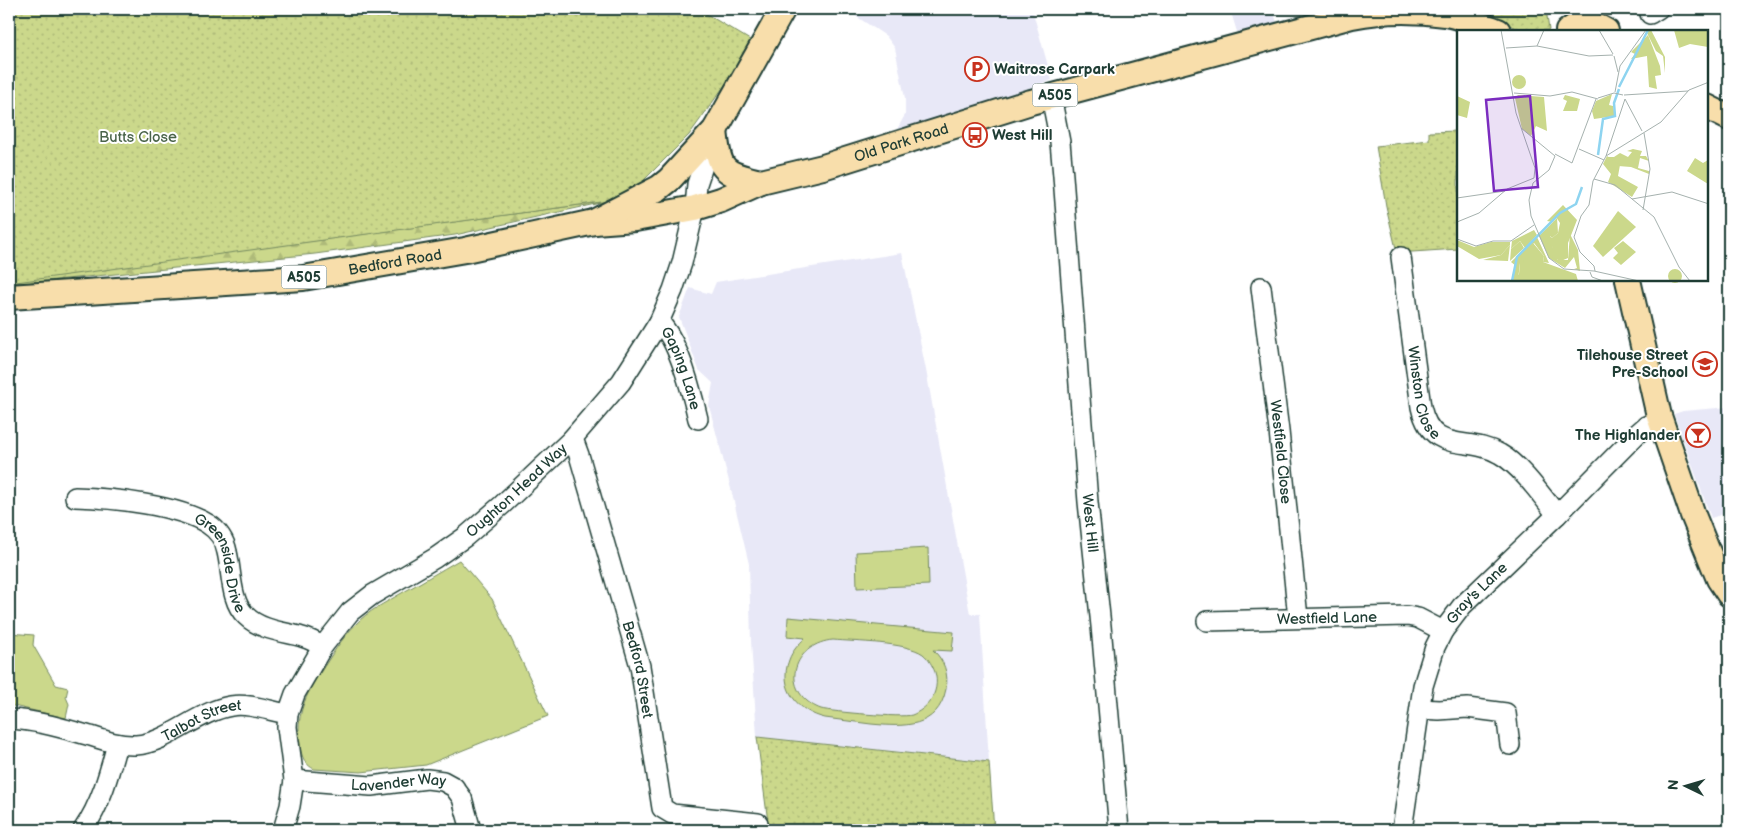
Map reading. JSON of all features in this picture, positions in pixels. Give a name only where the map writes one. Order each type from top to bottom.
[{"type":"main road","name":"Bedford Road","points":[[9,297],[303,278],[465,250],[594,222],[659,188],[669,180],[715,130],[783,9]]},
{"type":"main road","name":"Old Park Road","points":[[594,222],[635,219],[694,208],[720,200],[761,182],[823,167],[1051,96],[1373,10],[1445,14],[1463,18],[1495,30]]},
{"type":"main road","points":[[1708,108],[1729,118]]},
{"type":"main road","name":"A505","points":[[715,130],[718,155],[722,166],[732,174],[761,182]]},
{"type":"main road","points":[[1628,281],[1648,372],[1661,420],[1693,515],[1720,578],[1729,594]]},
{"type":"street","name":"West Hill","points":[[1051,96],[1060,142],[1088,502],[1119,830]]},
{"type":"street","name":"Bedford Road","points":[[694,208],[697,184],[715,130]]},
{"type":"street","name":"Oughton Head Way","points":[[288,720],[295,694],[323,646],[350,612],[372,594],[434,558],[464,537],[502,506],[571,440],[621,382],[659,322],[673,290],[682,262],[694,208]]},
{"type":"street","name":"Winston Close","points":[[1401,257],[1421,407],[1425,424],[1442,438],[1491,449],[1500,454],[1533,486],[1558,515]]},
{"type":"street","name":"Westfield Close","points":[[1260,287],[1279,431],[1298,618]]},
{"type":"street","name":"Gaping Lane","points":[[659,322],[664,326],[674,344],[692,393],[698,419]]},
{"type":"street","name":"Gray's Lane","points":[[1402,830],[1428,666],[1443,631],[1462,606],[1558,515],[1638,433],[1646,426],[1661,420]]},
{"type":"street","name":"Bedford Street","points":[[571,440],[579,454],[640,666],[662,808],[672,814],[758,826]]},
{"type":"street","name":"Greenside Drive","points":[[75,497],[144,504],[185,514],[210,525],[223,540],[227,550],[238,608],[245,616],[258,624],[303,637],[323,646]]},
{"type":"street","name":"Westfield Lane","points":[[1207,621],[1412,616],[1426,621],[1443,631]]},
{"type":"street","name":"Talbot Street","points":[[9,719],[18,719],[64,729],[117,744],[138,745],[160,738],[218,709],[232,706],[241,705],[288,720]]},
{"type":"street","points":[[1420,709],[1467,708],[1506,713],[1510,744]]},
{"type":"street","points":[[283,830],[290,806],[294,780],[288,720]]},
{"type":"street","points":[[82,830],[89,821],[102,793],[117,744]]},
{"type":"street","name":"Lavender Way","points":[[294,780],[371,786],[428,778],[443,781],[454,787],[462,798],[471,830]]},
{"type":"shaded area","points":[[845,9],[1032,9],[1052,80],[920,127],[896,131],[905,115],[905,98],[895,48],[886,36]]},
{"type":"shaded area","points":[[1230,9],[1273,9],[1277,23],[1237,32]]},
{"type":"shaded area","points":[[902,253],[926,370],[970,614],[980,614],[989,762],[757,737],[751,641],[749,564],[709,406],[713,383],[699,370],[679,317],[690,288],[711,294],[716,282]]},
{"type":"shaded area","points":[[1729,407],[1729,512],[1711,518],[1674,414],[1683,411]]},
{"type":"green space","name":"Butts Close","points":[[11,9],[698,9],[755,43],[689,135],[634,190],[609,201],[9,283],[9,27]]},
{"type":"green space","points":[[1546,9],[1549,30],[1521,30],[1469,10]]},
{"type":"green space","points":[[1457,131],[1457,249],[1397,253],[1386,206],[1376,146],[1429,140],[1429,132]]},
{"type":"green space","points":[[609,201],[455,235],[315,254],[26,283],[9,282]]},
{"type":"green space","points":[[928,548],[929,585],[857,588],[856,552]]},
{"type":"green space","points":[[459,560],[492,599],[548,716],[426,765],[361,772],[314,769],[309,766],[303,758],[300,744],[299,725],[302,709],[312,687],[341,641],[371,611]]},
{"type":"green space","points":[[788,617],[954,632],[952,651],[933,650],[943,663],[946,673],[947,683],[942,702],[935,712],[927,718],[918,723],[907,725],[871,724],[815,715],[799,704],[788,689],[786,670],[789,660],[798,645],[805,638],[787,636]],"holes":[[[833,640],[893,645],[905,647],[923,654],[930,662],[936,676],[936,687],[930,701],[917,712],[906,716],[838,712],[821,709],[811,704],[796,686],[795,675],[797,665],[810,648]]]},
{"type":"green space","points":[[9,633],[34,635],[33,645],[56,685],[68,688],[66,697],[69,704],[66,718],[9,705]]},
{"type":"green space","points":[[757,737],[989,762],[994,830],[769,830]]},
{"type":"place","name":"Waitrose Carpark","points":[[977,69]]},
{"type":"place","name":"West Hill","points":[[975,135]]},
{"type":"place","name":"Tilehouse Street Pre-School","points":[[1705,364]]},
{"type":"place","name":"The Highlander","points":[[1698,435]]}]
